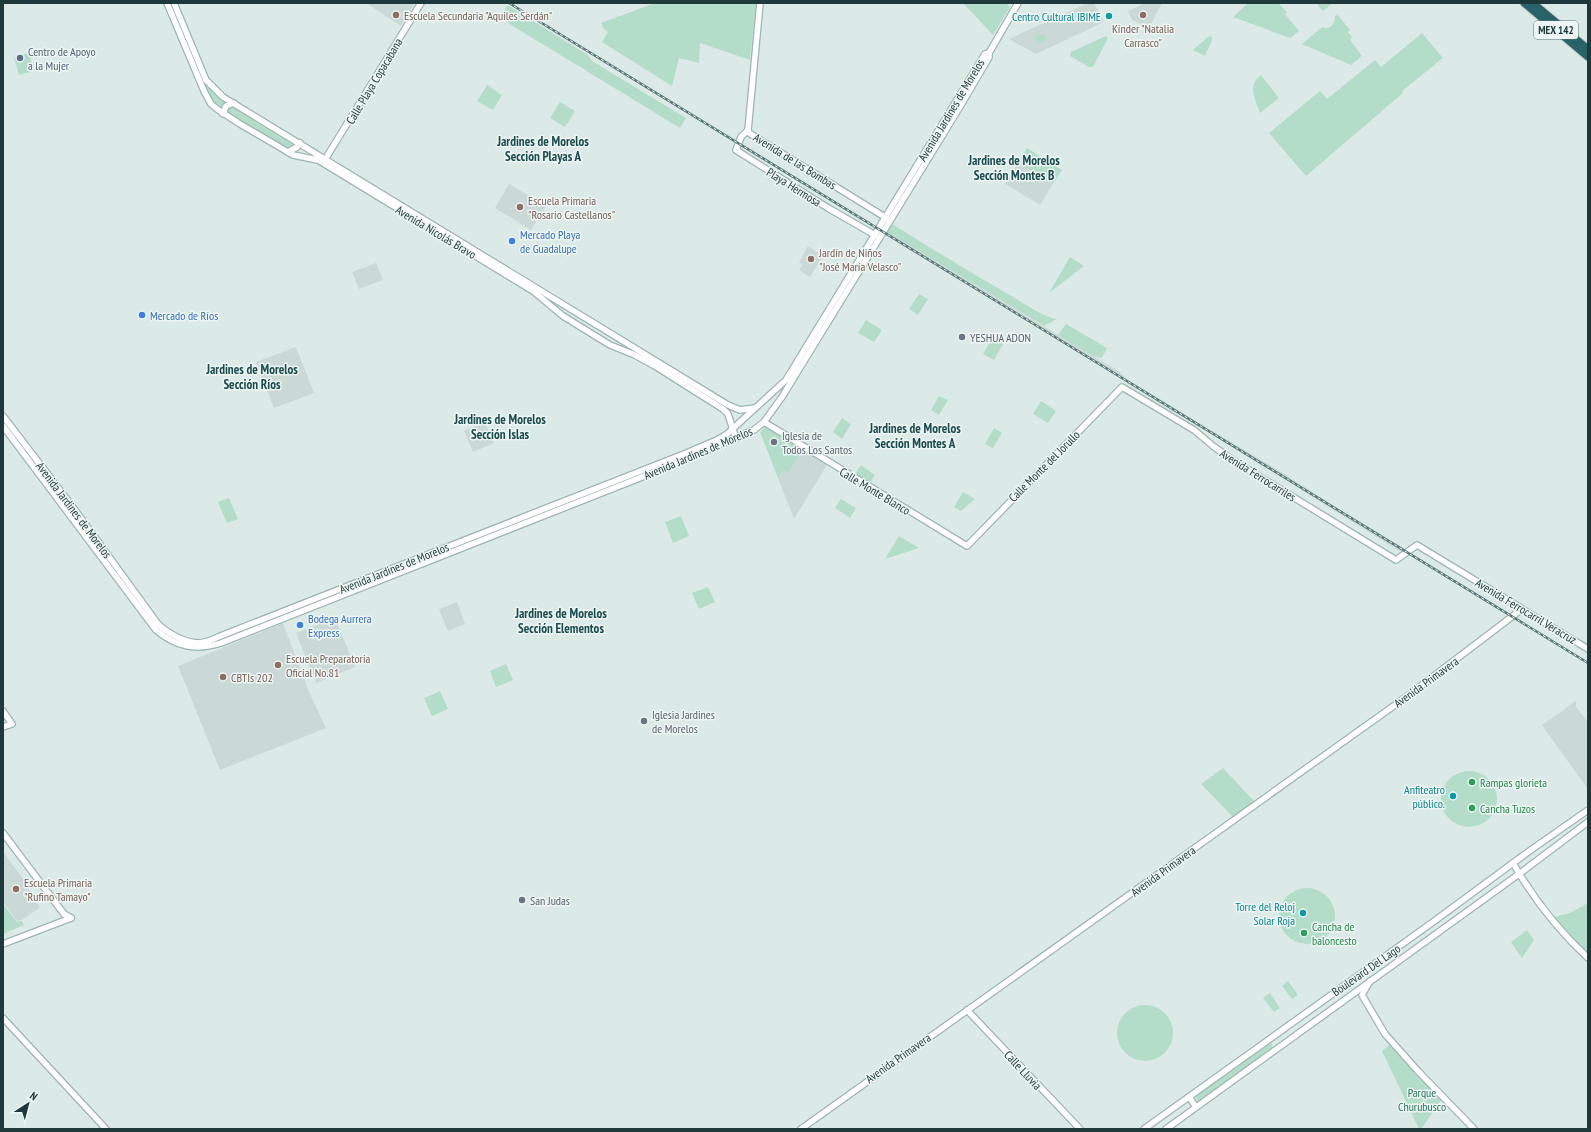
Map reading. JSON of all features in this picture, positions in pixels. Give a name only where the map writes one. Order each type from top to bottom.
[{"type":"highway","name":"MEX 142","points":[[1524,3],[1588,57]]},
{"type":"highway","name":"MEX 142","points":[[1533,3],[1588,50]]},
{"type":"street","name":"Avenida Nicolás Bravo","points":[[167,3],[204,91],[211,104],[223,114],[288,152],[323,163],[637,349],[712,398],[728,414],[736,439]]},
{"type":"street","name":"Avenida Nicolás Bravo","points":[[174,3],[206,80],[218,93],[326,158],[456,241],[533,291],[563,316],[610,345],[635,355],[712,398],[734,408],[740,410],[757,407]]},
{"type":"street","name":"Calle Playa Copacabana","points":[[326,158],[421,3]]},
{"type":"street","name":"Avenida de las Bombas","points":[[760,3],[748,130],[752,136],[888,219]]},
{"type":"street","name":"Avenida Jardines de Morelos","points":[[3,416],[72,506],[135,594],[164,630],[179,638],[197,643],[206,642],[306,605],[577,499],[736,439],[754,430],[764,422],[782,397],[940,133],[989,57],[988,53],[1018,3]]},
{"type":"street","points":[[223,114],[226,106],[234,103]]},
{"type":"street","name":"Playa Hermosa","points":[[748,130],[741,137],[736,150],[828,208],[875,235]]},
{"type":"street","points":[[288,152],[297,147],[300,143]]},
{"type":"street","name":"Avenida Jardines de Morelos","points":[[577,499],[717,440],[757,407],[786,380],[846,288],[875,235],[888,219]]},
{"type":"street","points":[[563,316],[569,308]]},
{"type":"street","points":[[596,336],[603,328]]},
{"type":"street","points":[[635,355],[637,349]]},
{"type":"street","name":"Calle Monte del Jorullo","points":[[966,546],[1122,387]]},
{"type":"street","name":"Avenida Ferrocarriles","points":[[1122,387],[1194,430],[1231,459],[1396,560],[1416,545]]},
{"type":"street","points":[[774,391],[782,397]]},
{"type":"street","name":"Calle Monte Blanco","points":[[764,422],[966,546]]},
{"type":"street","name":"Avenida Jardines de Morelos","points":[[3,426],[156,630],[165,638],[185,646],[195,648],[208,647],[306,605]]},
{"type":"street","name":"Avenida Ferrocarril Veracruz","points":[[1416,545],[1588,649]]},
{"type":"street","name":"Avenida Primavera","points":[[801,1129],[1409,695],[1522,609]]},
{"type":"street","points":[[3,711],[12,724],[3,727]]},
{"type":"street","name":"Boulevard Del Lago","points":[[1144,1129],[1588,810]]},
{"type":"street","name":"Boulevard Del Lago","points":[[1166,1129],[1519,874],[1588,822]]},
{"type":"street","points":[[3,833],[64,914],[71,918],[3,944]]},
{"type":"street","points":[[1514,863],[1519,874],[1562,933],[1588,958]]},
{"type":"street","points":[[1352,979],[1358,989]]},
{"type":"street","points":[[1371,980],[1362,995],[1385,1034],[1417,1070],[1474,1129]]},
{"type":"street","name":"Calle Lluvia","points":[[967,1010],[1080,1129]]},
{"type":"street","points":[[3,1018],[106,1129]]},
{"type":"street","points":[[1189,1097],[1196,1106]]},
{"type":"shaded area","name":"Escuela Secundaria \"Aquiles Serdán\"","points":[[366,3],[415,3],[401,26]]},
{"type":"shaded area","points":[[1088,3],[1094,3],[1104,22],[1036,54],[1009,39]]},
{"type":"shaded area","name":"Kinder \"Natalia Carrasco\"","points":[[1145,3],[1162,3],[1149,28],[1132,20],[1128,11]]},
{"type":"shaded area","points":[[1018,163],[1053,184],[1040,205],[1005,184]]},
{"type":"shaded area","name":"Escuela Primaria \"Rosario Castellanos\"","points":[[509,184],[546,206],[531,230],[495,208]]},
{"type":"shaded area","points":[[887,232],[1120,372],[1126,379],[1125,381],[885,235]]},
{"type":"shaded area","name":"Jardín de Niños \"José María Velasco\"","points":[[808,246],[823,256],[810,277],[799,270],[803,265],[799,262]]},
{"type":"shaded area","points":[[376,263],[383,280],[359,289],[352,272]]},
{"type":"shaded area","points":[[296,347],[314,393],[274,408],[256,362]]},
{"type":"shaded area","points":[[1129,380],[1206,427],[1204,430],[1127,383]]},
{"type":"shaded area","points":[[485,422],[494,443],[473,452],[464,431]]},
{"type":"shaded area","points":[[1211,430],[1301,485],[1299,488],[1208,432]]},
{"type":"shaded area","points":[[803,450],[827,465],[794,519],[778,478],[784,470],[788,473]]},
{"type":"shaded area","points":[[1303,486],[1404,548],[1401,552],[1301,490]]},
{"type":"shaded area","points":[[457,602],[465,624],[448,631],[439,609]]},
{"type":"shaded area","points":[[335,618],[355,667],[316,683],[296,633]]},
{"type":"shaded area","points":[[283,623],[309,692],[326,728],[220,770],[178,666]]},
{"type":"shaded area","points":[[1576,701],[1576,707],[1588,722],[1587,788],[1542,725]]},
{"type":"shaded area","name":"Escuela Primaria \"Rufino Tamayo\"","points":[[3,852],[25,881],[23,882],[34,896],[34,899],[40,907],[22,920],[17,921],[3,902]]},
{"type":"green space","points":[[655,3],[756,3],[750,60],[700,43],[699,63],[679,58],[672,86],[602,42],[608,32],[604,29],[601,23]]},
{"type":"green space","points":[[963,3],[1006,3],[1010,7],[993,35]]},
{"type":"green space","points":[[1248,3],[1278,3],[1287,12],[1285,14],[1299,31],[1290,38],[1233,17]]},
{"type":"green space","points":[[1318,3],[1333,3],[1323,11],[1318,6]]},
{"type":"green space","points":[[507,5],[588,55],[592,61],[686,118],[680,128],[500,18]]},
{"type":"green space","points":[[1088,12],[1091,18],[1080,23],[1077,17]]},
{"type":"green space","points":[[1337,14],[1350,30],[1348,32],[1352,37],[1350,40],[1362,56],[1351,65],[1302,44],[1322,27],[1327,28],[1332,26]]},
{"type":"green space","points":[[1422,33],[1443,58],[1402,91],[1403,93],[1306,176],[1269,133],[1320,91],[1327,99],[1375,60],[1381,67]]},
{"type":"green space","points":[[1044,34],[1047,39],[1037,44],[1034,38]]},
{"type":"green space","points":[[1106,36],[1108,38],[1093,67],[1089,67],[1070,56],[1071,52]]},
{"type":"green space","points":[[1209,36],[1212,37],[1212,40],[1205,56],[1193,50]]},
{"type":"green space","points":[[29,53],[34,71],[19,75],[14,57]]},
{"type":"green space","points":[[1261,75],[1279,98],[1260,113],[1254,97],[1253,88],[1254,83]]},
{"type":"green space","points":[[206,84],[231,106],[240,109],[296,144],[291,150],[218,108],[204,85]]},
{"type":"green space","points":[[487,85],[502,95],[493,110],[477,101]]},
{"type":"green space","points":[[560,102],[575,111],[565,127],[550,118]]},
{"type":"green space","points":[[1027,148],[1062,170],[1053,184],[1018,163]]},
{"type":"green space","points":[[891,225],[894,225],[1034,310],[1051,318],[1057,319],[1044,326],[887,232]]},
{"type":"green space","points":[[1070,257],[1084,266],[1049,293]]},
{"type":"green space","points":[[919,294],[928,299],[918,315],[909,309]]},
{"type":"green space","points":[[866,320],[882,330],[874,342],[858,333]]},
{"type":"green space","points":[[1066,324],[1107,348],[1102,358],[1093,356],[1058,335]]},
{"type":"green space","points":[[992,338],[1003,344],[994,360],[983,354]]},
{"type":"green space","points":[[939,396],[948,400],[939,415],[931,410]]},
{"type":"green space","points":[[1041,401],[1056,411],[1048,423],[1033,414]]},
{"type":"green space","points":[[842,418],[851,424],[842,439],[833,432]]},
{"type":"green space","points":[[765,427],[803,450],[788,473],[784,470],[778,478],[760,432]]},
{"type":"green space","points":[[994,428],[1002,433],[993,448],[985,444]]},
{"type":"green space","points":[[861,465],[875,475],[869,485],[854,475]]},
{"type":"green space","points":[[963,492],[975,499],[961,511],[954,507]]},
{"type":"green space","points":[[229,498],[238,519],[227,523],[218,502]]},
{"type":"green space","points":[[841,499],[856,508],[850,518],[835,508]]},
{"type":"green space","points":[[681,516],[689,536],[673,543],[665,522]]},
{"type":"green space","points":[[899,536],[919,548],[885,559]]},
{"type":"green space","points":[[708,587],[715,602],[699,609],[692,593]]},
{"type":"green space","points":[[506,664],[513,680],[496,687],[490,671]]},
{"type":"green space","points":[[440,691],[448,709],[432,716],[424,698]]},
{"type":"green space","points":[[1223,768],[1254,801],[1233,817],[1201,784]]},
{"type":"green space","points":[[1469,771],[1480,773],[1489,779],[1495,788],[1497,799],[1495,810],[1489,819],[1480,825],[1469,827],[1458,825],[1449,819],[1443,810],[1441,799],[1443,788],[1449,779],[1458,773]]},
{"type":"green space","points":[[1301,888],[1313,888],[1323,892],[1331,900],[1335,910],[1335,922],[1331,932],[1323,940],[1313,944],[1301,944],[1291,940],[1283,932],[1279,922],[1279,910],[1283,900],[1291,892]]},
{"type":"green space","points":[[1588,903],[1588,953],[1557,923],[1554,917],[1570,913]]},
{"type":"green space","points":[[3,904],[17,922],[22,921],[24,925],[3,934]]},
{"type":"green space","points":[[1527,930],[1534,940],[1522,958],[1511,942]]},
{"type":"green space","points":[[1288,981],[1298,995],[1292,999],[1282,986]]},
{"type":"green space","points":[[1270,993],[1280,1008],[1274,1012],[1263,998]]},
{"type":"green space","points":[[1145,1005],[1156,1007],[1165,1013],[1171,1022],[1173,1033],[1171,1044],[1165,1053],[1156,1059],[1145,1061],[1134,1059],[1125,1053],[1119,1044],[1117,1033],[1119,1022],[1125,1013],[1134,1007]]},
{"type":"green space","points":[[1268,1043],[1272,1044],[1272,1049],[1200,1101],[1197,1100],[1196,1096],[1198,1094]]},
{"type":"green space","name":"Parque Churubusco","points":[[1391,1044],[1442,1099],[1421,1129],[1419,1129],[1382,1051]]},
{"type":"railway","points":[[509,3],[1588,663]]},
{"type":"place","name":"Escuela Secundaria \"Aquiles Serdán\"","points":[[396,15]]},
{"type":"place","name":"Kinder \"Natalia Carrasco\"","points":[[1143,15]]},
{"type":"place","name":"Centro Cultural IBIME","points":[[1109,16]]},
{"type":"place","name":"Centro de Apoyo a la Mujer","points":[[20,58]]},
{"type":"place","name":"Escuela Primaria \"Rosario Castellanos\"","points":[[520,207]]},
{"type":"place","name":"Mercado Playa de Guadalupe","points":[[512,241]]},
{"type":"place","name":"Jardín de Niños \"José María Velasco\"","points":[[811,259]]},
{"type":"place","name":"Mercado de Ríos","points":[[142,315]]},
{"type":"place","name":"YESHUA ADON","points":[[962,337]]},
{"type":"place","name":"Iglesia de Todos Los Santos","points":[[774,442]]},
{"type":"place","name":"Bodega Aurrera Express","points":[[300,625]]},
{"type":"place","name":"Escuela Preparatoria Oficial No.81","points":[[278,665]]},
{"type":"place","name":"CBTIs 202","points":[[223,677]]},
{"type":"place","name":"Iglesia Jardines de Morelos","points":[[644,721]]},
{"type":"place","name":"Rampas glorieta","points":[[1472,782]]},
{"type":"place","name":"Anfiteatro público.","points":[[1453,796]]},
{"type":"place","name":"Cancha Tuzos","points":[[1472,808]]},
{"type":"place","name":"Escuela Primaria \"Rufino Tamayo\"","points":[[16,889]]},
{"type":"place","name":"San Judas","points":[[522,900]]},
{"type":"place","name":"Torre del Reloj Solar Roja","points":[[1303,913]]},
{"type":"place","name":"Cancha de baloncesto","points":[[1304,933]]},
{"type":"district","name":"Jardines de Morelos Sección Playas A","points":[[543,148]]},
{"type":"district","name":"Jardines de Morelos Sección Montes B","points":[[1014,168]]},
{"type":"district","name":"Jardines de Morelos Sección Ríos","points":[[252,376]]},
{"type":"district","name":"Jardines de Morelos Sección Islas","points":[[500,426]]},
{"type":"district","name":"Jardines de Morelos Sección Montes A","points":[[915,436]]},
{"type":"district","name":"Jardines de Morelos Sección Elementos","points":[[561,620]]}]
